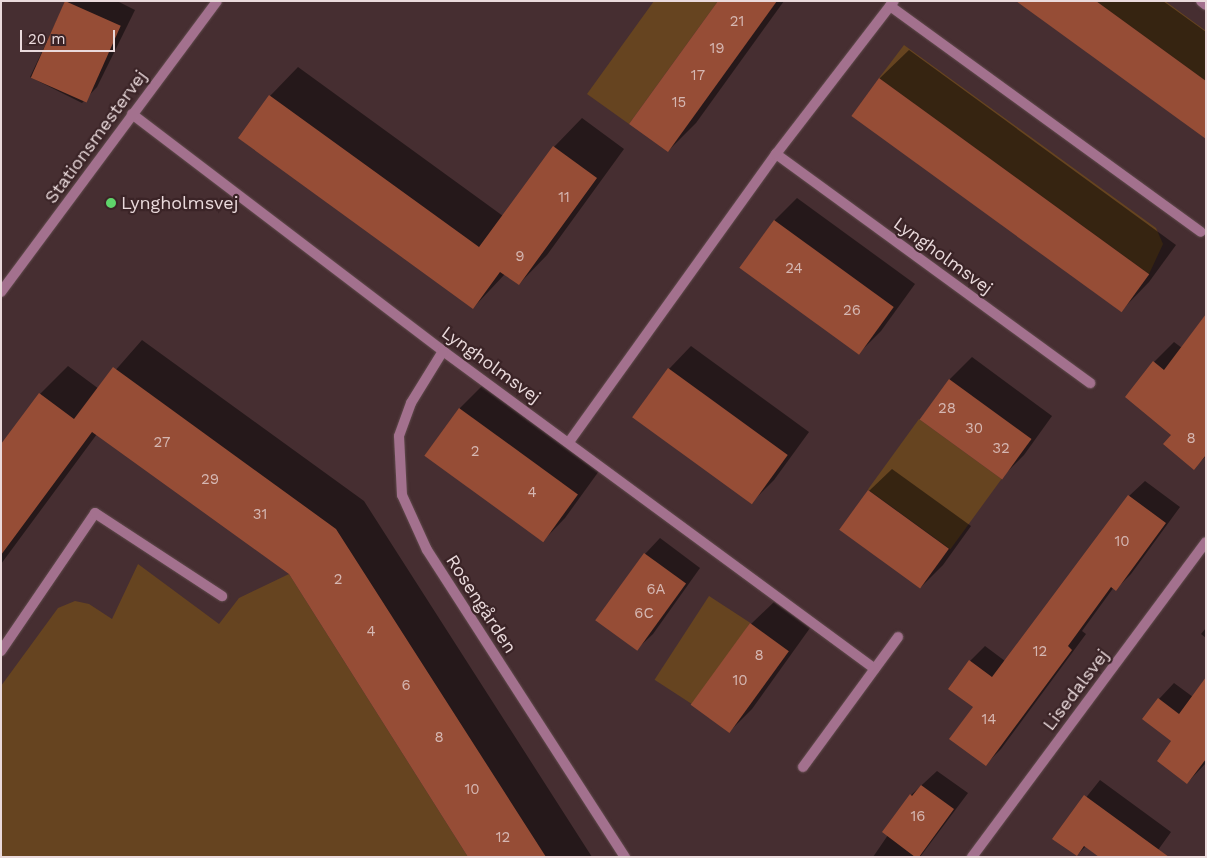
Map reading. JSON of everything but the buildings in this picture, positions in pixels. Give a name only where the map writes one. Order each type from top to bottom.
[{"type":"street","name":"Stationsmestervej","points":[[1,292],[217,1]]},
{"type":"street","points":[[1201,1],[1206,5]]},
{"type":"street","points":[[568,442],[776,154],[892,4],[1201,232]]},
{"type":"street","name":"Lyngholmsvej","points":[[132,114],[443,351],[875,669]]},
{"type":"street","name":"Lyngholmsvej","points":[[776,154],[1090,383]]},
{"type":"street","name":"Rosengården","points":[[443,351],[412,403],[400,436],[402,495],[427,550],[625,857]]},
{"type":"street","points":[[1,650],[95,513],[222,596]]},
{"type":"street","name":"Lisedalsvej","points":[[972,857],[1206,542]]},
{"type":"street","points":[[803,767],[898,637]]},
{"type":"shaded area","points":[[654,1],[718,1],[629,124],[587,94]]},
{"type":"shaded area","points":[[1096,1],[1165,1],[1206,31],[1206,81]]},
{"type":"shaded area","points":[[904,45],[1156,228],[1163,244],[1149,274],[879,78]]},
{"type":"shaded area","points":[[919,419],[1002,479],[950,549],[868,489]]},
{"type":"shaded area","points":[[138,564],[219,624],[239,598],[289,574],[468,857],[1,857],[1,686],[58,608],[75,601],[89,604],[112,619]]},
{"type":"shaded area","points":[[709,596],[750,623],[696,707],[655,680]]},
{"type":"place","name":"Lyngholmsvej","points":[[111,203]]}]
